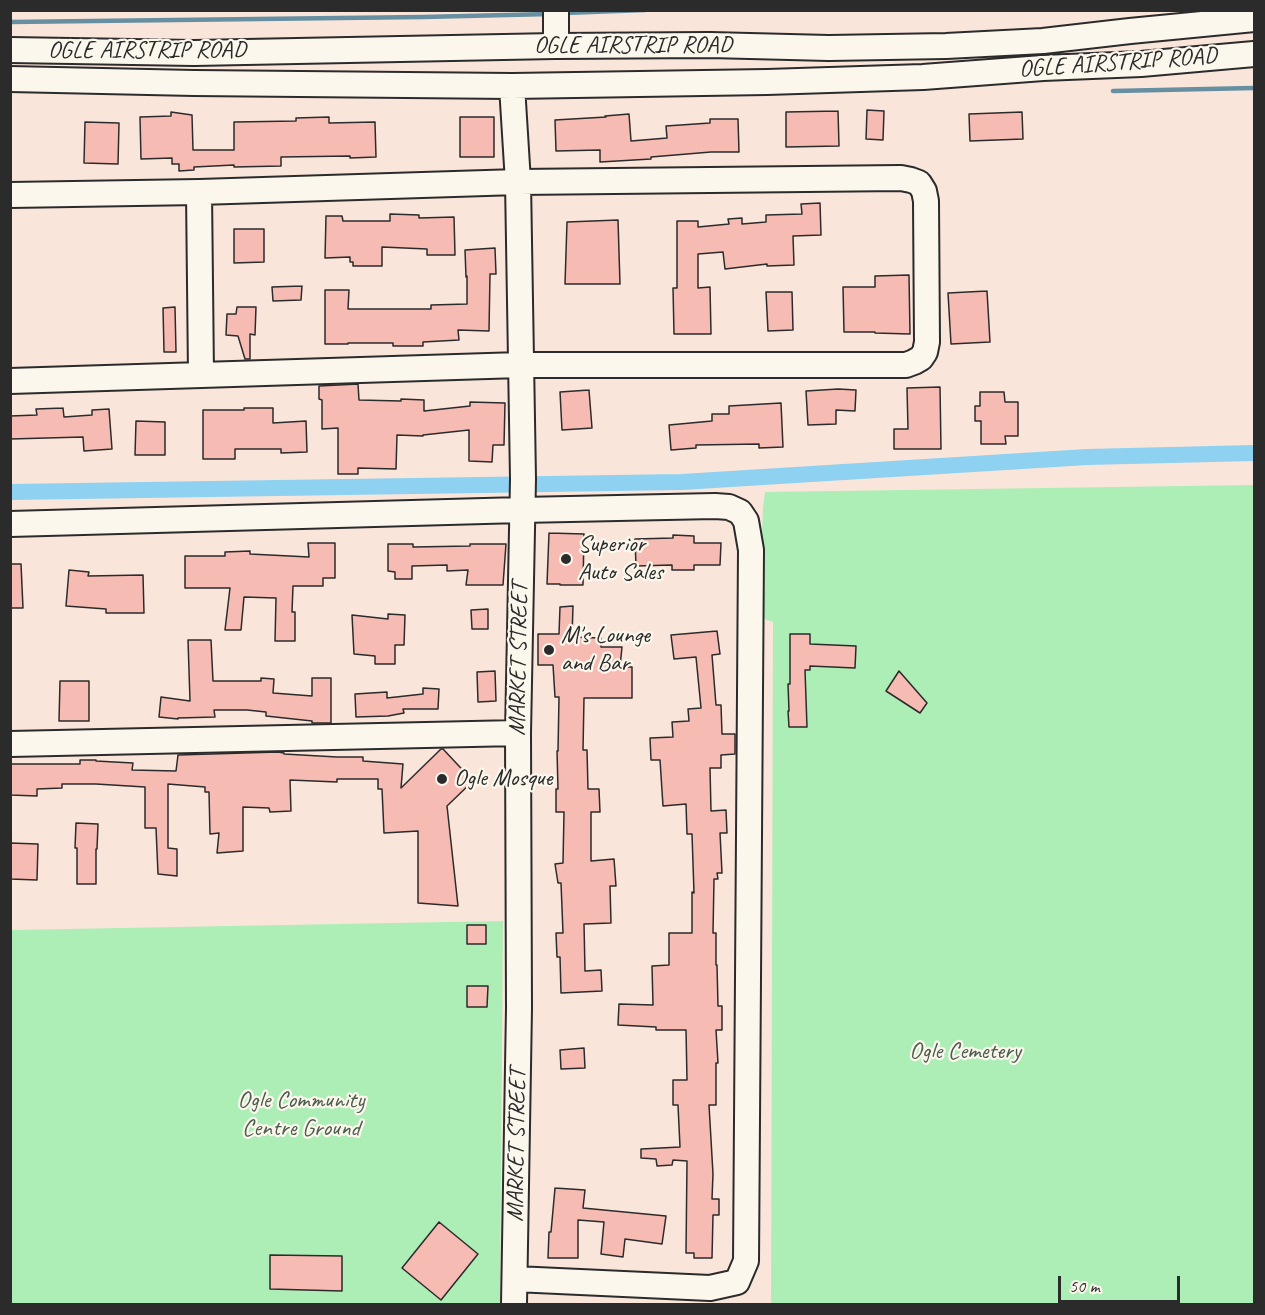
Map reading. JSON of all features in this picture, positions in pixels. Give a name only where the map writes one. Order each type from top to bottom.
[{"type":"street","points":[[556,10],[556,41]]},
{"type":"street","name":"OGLE AIRSTRIP ROAD","points":[[10,50],[194,53],[556,41],[829,48],[946,46],[1043,41],[1254,19]]},
{"type":"street","name":"OGLE AIRSTRIP ROAD","points":[[10,79],[512,86],[767,82],[923,77],[1043,68],[1140,64],[1254,54]]},
{"type":"street","name":"MARKET STREET","points":[[512,86],[518,182],[522,496],[518,733],[519,1008],[514,1305]]},
{"type":"street","points":[[10,195],[199,192],[518,182],[901,178],[919,183],[924,191],[927,342],[921,358],[906,365],[520,365],[10,381]]},
{"type":"street","points":[[199,192],[201,375]]},
{"type":"street","points":[[10,524],[522,496],[729,507],[740,512],[746,521],[751,550],[746,1261],[736,1282],[710,1288],[515,1280]]},
{"type":"street","points":[[10,744],[518,733]]},
{"type":"green space","name":"Ogle Cemetery","points":[[1254,485],[1254,1304],[771,1304],[773,622],[759,617],[765,492]]},
{"type":"green space","name":"Ogle Community Centre Ground","points":[[503,921],[500,1304],[11,1303],[11,930]]},
{"type":"building","points":[[867,110],[884,111],[883,140],[866,139]]},
{"type":"building","points":[[838,111],[839,146],[786,147],[786,112]]},
{"type":"building","points":[[171,112],[192,115],[193,150],[234,150],[234,122],[296,121],[296,118],[329,117],[329,123],[375,122],[376,157],[281,157],[281,166],[234,167],[234,165],[194,167],[194,170],[179,171],[179,164],[172,164],[172,158],[141,159],[140,117],[171,116]]},
{"type":"building","points":[[1022,112],[1023,139],[970,141],[969,114]]},
{"type":"building","points":[[629,114],[631,141],[667,138],[666,126],[710,123],[710,119],[738,119],[739,152],[711,152],[600,162],[600,150],[556,151],[555,120]]},
{"type":"building","points":[[460,117],[494,117],[494,157],[460,157]]},
{"type":"building","points":[[85,122],[119,123],[118,164],[84,163]]},
{"type":"building","points":[[820,203],[821,235],[793,236],[794,265],[767,266],[767,264],[725,269],[723,252],[698,254],[698,288],[710,287],[711,334],[674,334],[673,288],[677,288],[677,221],[698,221],[698,227],[729,224],[728,219],[742,218],[742,224],[766,222],[766,215],[802,214],[801,204]]},
{"type":"building","points":[[390,214],[419,215],[419,218],[454,217],[455,255],[427,255],[427,249],[382,247],[382,266],[353,266],[350,257],[325,258],[326,216],[342,216],[343,221],[390,221]]},
{"type":"building","points":[[618,220],[620,284],[565,284],[567,222]]},
{"type":"building","points":[[234,229],[264,229],[264,262],[234,263]]},
{"type":"building","points":[[495,248],[496,274],[490,274],[489,331],[458,330],[459,340],[423,342],[423,346],[393,346],[393,343],[325,344],[325,290],[349,290],[348,309],[431,309],[431,305],[467,304],[465,250]]},
{"type":"building","points":[[909,275],[910,334],[844,332],[843,287],[875,287],[875,276]]},
{"type":"building","points":[[302,286],[301,300],[273,301],[272,287]]},
{"type":"building","points":[[987,291],[990,342],[951,344],[948,293]]},
{"type":"building","points":[[766,292],[792,292],[793,330],[768,331]]},
{"type":"building","points":[[175,307],[176,352],[164,352],[163,308]]},
{"type":"building","points":[[237,307],[256,307],[255,335],[250,334],[250,359],[245,359],[238,336],[226,335],[227,314],[236,314]]},
{"type":"building","points":[[358,384],[359,400],[424,400],[424,411],[470,406],[470,402],[505,403],[504,445],[493,445],[492,462],[469,461],[469,430],[423,436],[397,435],[396,469],[358,468],[358,474],[338,474],[338,428],[322,429],[322,400],[319,399],[319,386]]},
{"type":"building","points":[[940,387],[941,449],[894,449],[894,429],[908,429],[907,388]]},
{"type":"building","points":[[589,390],[592,428],[562,430],[560,392]]},
{"type":"building","points":[[856,390],[855,411],[836,410],[836,424],[808,425],[806,391]]},
{"type":"building","points":[[980,392],[1004,392],[1005,402],[1018,402],[1018,436],[1005,436],[1006,444],[981,444],[981,421],[975,421],[975,406],[980,406]]},
{"type":"building","points":[[781,403],[783,447],[759,448],[759,444],[696,445],[696,448],[671,450],[669,425],[712,421],[712,414],[729,414],[729,406]]},
{"type":"building","points":[[63,408],[64,417],[92,415],[92,410],[109,409],[112,449],[84,451],[83,437],[10,439],[10,416],[37,415],[36,409]]},
{"type":"building","points":[[244,408],[273,408],[273,423],[306,421],[307,452],[281,453],[281,449],[235,449],[235,459],[203,459],[203,410],[244,410]]},
{"type":"building","points":[[136,421],[165,422],[165,455],[135,455]]},
{"type":"building","name":"Superior Auto Sales","points":[[549,533],[584,534],[583,585],[547,584]]},
{"type":"building","points":[[673,535],[694,536],[694,543],[721,543],[720,565],[694,565],[694,570],[672,570],[672,565],[636,566],[635,539],[673,538]]},
{"type":"building","points":[[308,543],[335,543],[335,578],[323,578],[323,586],[293,586],[292,612],[295,612],[295,641],[275,641],[276,598],[244,597],[241,630],[225,630],[230,588],[185,588],[185,556],[225,556],[225,552],[250,551],[250,554],[309,557]]},
{"type":"building","points":[[388,544],[413,544],[413,547],[506,544],[503,585],[466,585],[468,570],[447,571],[447,565],[412,566],[412,579],[395,579],[395,572],[388,571]]},
{"type":"building","points":[[10,564],[21,564],[23,608],[10,608]]},
{"type":"building","points":[[69,570],[89,572],[88,576],[143,575],[144,613],[106,613],[106,609],[66,606]]},
{"type":"building","points":[[573,606],[572,637],[601,638],[601,647],[622,647],[620,667],[632,667],[632,698],[584,698],[583,750],[587,750],[588,789],[599,789],[600,812],[591,812],[591,861],[614,859],[616,886],[610,886],[611,923],[584,924],[585,971],[601,970],[602,991],[561,993],[560,957],[557,957],[556,933],[563,933],[561,883],[558,883],[555,864],[563,863],[564,812],[556,812],[559,697],[555,697],[553,665],[538,665],[538,634],[559,634],[560,607]]},
{"type":"building","points":[[488,609],[488,629],[472,629],[471,610]]},
{"type":"building","points":[[388,614],[405,615],[404,645],[395,645],[395,664],[375,664],[375,656],[354,654],[352,615],[388,619]]},
{"type":"building","points":[[717,631],[720,654],[712,655],[716,705],[721,705],[722,734],[735,734],[735,754],[721,755],[721,768],[710,768],[711,811],[726,810],[727,833],[720,833],[722,873],[717,873],[718,879],[714,879],[713,933],[716,933],[718,1006],[722,1006],[722,1030],[716,1030],[718,1063],[716,1063],[716,1105],[709,1105],[712,1199],[719,1199],[719,1215],[713,1215],[712,1258],[694,1258],[694,1253],[686,1253],[687,1161],[673,1160],[672,1165],[657,1166],[656,1159],[641,1158],[641,1149],[680,1147],[678,1105],[673,1105],[673,1080],[687,1080],[686,1030],[656,1030],[656,1027],[618,1025],[619,1004],[653,1005],[652,966],[669,965],[669,933],[692,933],[692,892],[694,893],[692,834],[687,834],[686,804],[663,806],[660,760],[651,760],[650,738],[673,737],[672,722],[689,721],[688,709],[701,708],[696,657],[674,659],[671,635]]},
{"type":"building","points":[[790,634],[810,634],[810,644],[856,646],[855,668],[810,666],[810,670],[805,670],[807,727],[789,727]]},
{"type":"building","points":[[188,640],[211,640],[213,681],[274,679],[273,693],[312,696],[312,678],[331,678],[331,723],[312,723],[312,721],[266,716],[266,712],[247,710],[214,710],[215,717],[178,719],[159,717],[161,697],[190,701]]},
{"type":"building","points":[[495,671],[496,701],[478,702],[477,672]]},
{"type":"building","points":[[899,671],[927,703],[920,713],[886,691]]},
{"type":"building","points":[[60,681],[89,681],[89,721],[59,721]]},
{"type":"building","points":[[423,688],[439,689],[438,709],[403,709],[404,713],[388,716],[356,717],[355,694],[387,692],[387,698],[423,694]]},
{"type":"building","points":[[441,749],[473,781],[447,806],[458,906],[418,903],[418,831],[384,833],[382,789],[378,789],[378,779],[337,779],[337,782],[290,780],[291,811],[270,812],[269,808],[243,807],[243,851],[217,853],[219,833],[210,834],[209,792],[205,792],[205,787],[168,784],[168,848],[177,849],[177,876],[158,874],[156,828],[145,828],[145,787],[62,784],[62,788],[37,789],[37,796],[10,795],[10,764],[80,764],[80,760],[96,760],[133,763],[132,770],[176,771],[178,755],[278,752],[363,757],[363,761],[403,764],[401,788]]},
{"type":"building","points":[[76,823],[98,824],[96,884],[77,884]]},
{"type":"building","points":[[10,843],[38,844],[37,880],[10,879]]},
{"type":"building","points":[[467,925],[486,925],[486,944],[467,944]]},
{"type":"building","points":[[467,986],[488,986],[487,1007],[467,1007]]},
{"type":"building","points":[[584,1048],[585,1068],[561,1069],[560,1050]]},
{"type":"building","points":[[555,1188],[585,1190],[583,1208],[666,1216],[662,1244],[625,1239],[623,1257],[601,1254],[604,1222],[578,1220],[578,1258],[548,1258]]},
{"type":"building","points":[[439,1222],[478,1254],[441,1300],[402,1268]]},
{"type":"building","points":[[270,1255],[342,1256],[342,1291],[270,1289]]},
{"type":"waterway","points":[[564,13],[645,10]]},
{"type":"waterway","points":[[10,22],[550,14]]},
{"type":"waterway","points":[[1113,91],[1254,88]]},
{"type":"waterway","points":[[10,492],[682,482],[1087,457],[1254,453]]},
{"type":"place","name":"Superior Auto Sales","points":[[566,559]]},
{"type":"place","name":"M's Lounge and Bar","points":[[549,650]]},
{"type":"place","name":"Ogle Mosque","points":[[442,779]]}]
